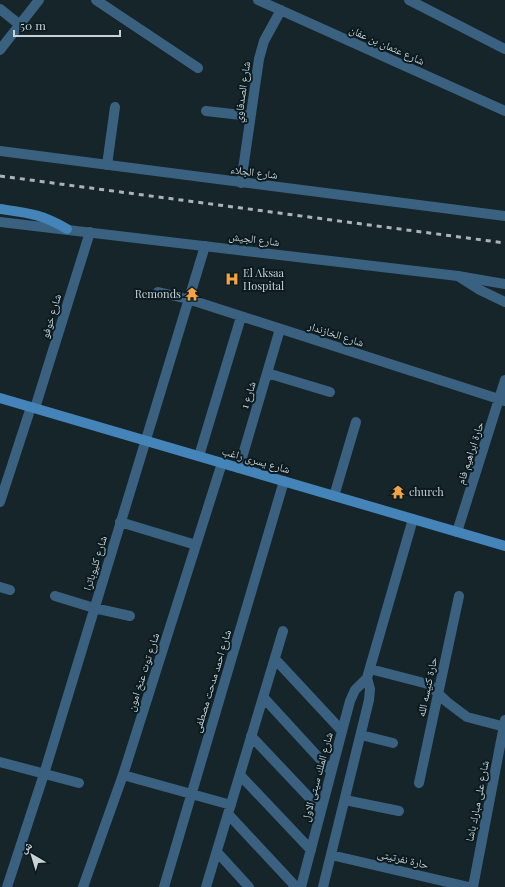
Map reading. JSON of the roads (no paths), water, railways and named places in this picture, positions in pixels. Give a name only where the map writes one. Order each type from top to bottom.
[{"type":"main road","points":[[0,209],[32,213],[45,217],[67,229]]},
{"type":"main road","name":"شارع يسرى راغب","points":[[0,398],[505,546]]},
{"type":"street","points":[[0,50],[39,0]]},
{"type":"street","points":[[96,0],[198,68]]},
{"type":"street","name":"شارع عثمان بن عفان","points":[[258,0],[505,112]]},
{"type":"street","points":[[409,0],[505,48]]},
{"type":"street","points":[[0,9],[20,24]]},
{"type":"street","name":"شارع الصدفاوي","points":[[241,183],[261,50],[281,10]]},
{"type":"street","points":[[107,165],[115,108]]},
{"type":"street","points":[[206,111],[250,116]]},
{"type":"street","name":"شارع الجلاء","points":[[0,151],[505,216]]},
{"type":"street","name":"شارع الجيش","points":[[0,222],[458,276],[505,284]]},
{"type":"street","name":"شارع خوفو","points":[[0,502],[33,407],[90,232]]},
{"type":"street","name":"شارع كليوباترا","points":[[7,887],[44,774],[205,246]]},
{"type":"street","points":[[458,276],[480,290],[505,302]]},
{"type":"street","name":"شارع الخازندار","points":[[158,292],[188,300],[502,400]]},
{"type":"street","points":[[199,456],[241,317]]},
{"type":"street","name":"شارع 1","points":[[239,468],[280,329]]},
{"type":"street","points":[[267,373],[330,392]]},
{"type":"street","name":"حارة ابراهيم فام","points":[[457,532],[502,400],[505,380]]},
{"type":"street","points":[[334,496],[356,422]]},
{"type":"street","name":"شارع توت عنخ امون","points":[[83,887],[122,775],[222,463]]},
{"type":"street","name":"شارع احمد مدحت مصطفى","points":[[164,887],[284,481]]},
{"type":"street","name":"شارع الملك سيتى الاول","points":[[323,887],[369,700],[369,674],[413,519]]},
{"type":"street","points":[[120,522],[196,545]]},
{"type":"street","points":[[0,587],[10,590]]},
{"type":"street","points":[[55,596],[94,608],[130,616]]},
{"type":"street","name":"حارة كنيسه الله","points":[[419,783],[459,596]]},
{"type":"street","points":[[206,887],[283,631]]},
{"type":"street","points":[[275,659],[342,731]]},
{"type":"street","points":[[369,674],[428,684],[447,702],[467,717],[505,725]]},
{"type":"street","name":"شارع الملك سيتى الاول","points":[[301,887],[352,695],[369,674]]},
{"type":"street","points":[[263,698],[331,771]]},
{"type":"street","name":"شارع على مبارك باشا","points":[[473,887],[505,725]]},
{"type":"street","points":[[361,735],[392,742]]},
{"type":"street","points":[[251,736],[321,810]]},
{"type":"street","points":[[0,762],[79,783]]},
{"type":"street","points":[[122,775],[191,794],[230,810],[296,887]]},
{"type":"street","points":[[240,775],[311,850]]},
{"type":"street","points":[[345,800],[400,811]]},
{"type":"street","points":[[217,852],[249,887]]},
{"type":"street","name":"حارة نفرتيتى","points":[[331,855],[469,887]]},
{"type":"railway","points":[[0,176],[505,243]]},
{"type":"place","name":"El Aksaa Hospital","points":[[232,279]]},
{"type":"place","name":"Remonds","points":[[192,294]]},
{"type":"place","name":"church","points":[[398,492]]}]
